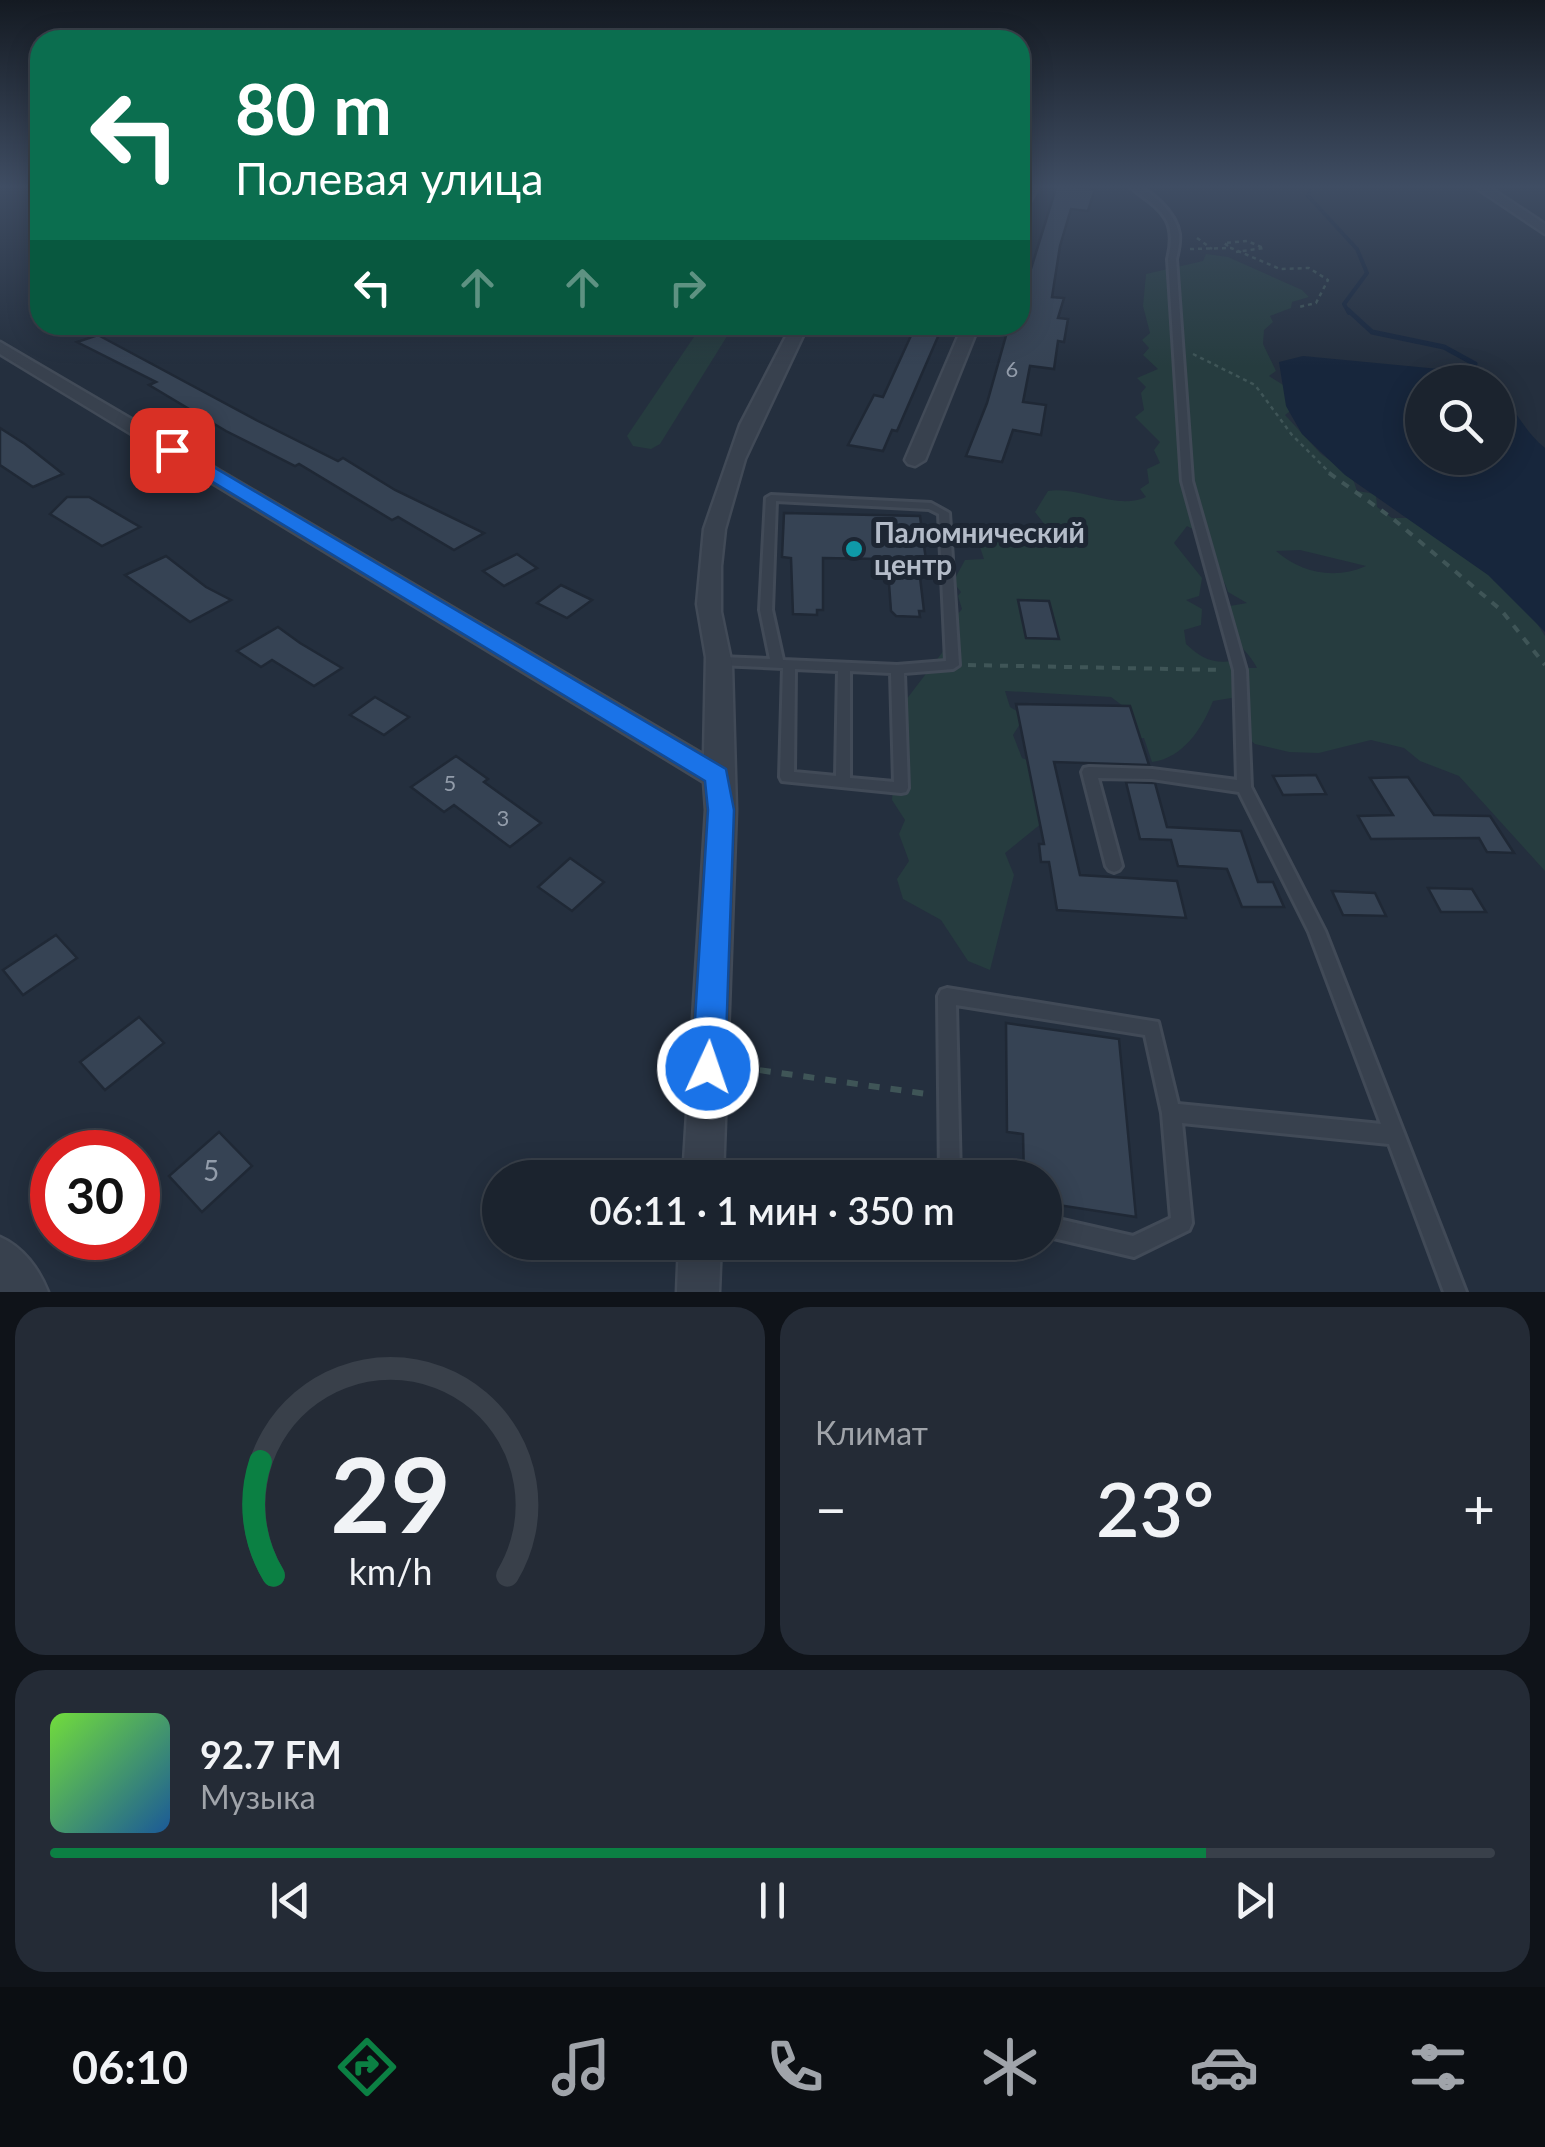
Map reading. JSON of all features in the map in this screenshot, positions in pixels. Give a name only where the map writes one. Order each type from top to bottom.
[{"type":"street","points":[[705,1160],[721,810],[717,776],[720,661],[708,604],[728,466],[795,335]]},
{"type":"street","points":[[916,460],[968,335]]},
{"type":"street","points":[[0,347],[717,776]]},
{"type":"street","points":[[0,1258],[28,1292]]},
{"type":"street","points":[[698,1292],[699,1260]]},
{"type":"lane","points":[[1177,245],[1172,259],[1188,481],[1240,670],[1244,787],[1317,931],[1455,1292]]},
{"type":"lane","points":[[720,661],[783,662],[897,669],[953,664],[944,513],[930,506],[836,504],[816,498],[771,498],[766,610],[783,662],[787,776],[901,788],[897,669]]},
{"type":"lane","points":[[843,782],[844,666]]},
{"type":"lane","points":[[1114,866],[1089,772],[1152,774],[1244,787]]},
{"type":"lane","points":[[950,1160],[947,996],[1152,1028],[1171,1113],[1182,1223],[1134,1247],[1062,1230]]},
{"type":"lane","points":[[1171,1113],[1395,1136]]},
{"type":"path","points":[[1207,245],[1212,249]]},
{"type":"path","points":[[1227,245],[1280,269],[1309,268],[1328,280],[1316,303],[1298,307]]},
{"type":"path","points":[[1236,252],[1264,248],[1256,245]]},
{"type":"path","points":[[1175,250],[1231,248]]},
{"type":"path","points":[[1178,346],[1255,386],[1292,435],[1330,474],[1392,518],[1500,610],[1545,665]]},
{"type":"path","points":[[953,664],[1240,670]]},
{"type":"path","points":[[708,1068],[739,1066],[949,1098]]},
{"type":"green space","points":[[1206,254],[1228,257],[1302,290],[1309,297],[1270,316],[1273,322],[1264,330],[1263,344],[1276,371],[1269,376],[1293,391],[1296,407],[1285,415],[1321,454],[1352,476],[1357,491],[1376,494],[1377,507],[1392,518],[1408,518],[1493,570],[1493,580],[1522,600],[1545,636],[1545,871],[1459,776],[1420,761],[1404,748],[1371,740],[1319,753],[1289,752],[1255,744],[1234,726],[1237,697],[1213,701],[1190,741],[1173,755],[1152,762],[1144,738],[1135,739],[1123,706],[1111,697],[1005,691],[1010,707],[1025,716],[1013,735],[1022,758],[1043,766],[1052,815],[1005,853],[1014,875],[990,970],[968,961],[941,920],[903,899],[897,879],[909,861],[899,834],[905,820],[892,800],[899,709],[951,641],[952,621],[962,609],[958,596],[961,592],[953,582],[965,560],[984,559],[976,535],[1032,535],[1045,525],[1035,512],[1048,491],[1123,501],[1146,497],[1140,489],[1149,483],[1147,469],[1160,463],[1154,450],[1160,442],[1135,417],[1144,410],[1141,393],[1146,387],[1137,378],[1158,369],[1143,355],[1149,348],[1142,340],[1150,333],[1143,306],[1146,274],[1203,261]],"holes":[[[1187,526],[1209,538],[1201,546],[1207,558],[1228,592],[1247,603],[1224,607],[1218,618],[1257,668],[1207,659],[1186,644],[1184,630],[1201,625],[1202,609],[1186,600],[1199,596],[1202,578],[1174,543]],[[1300,550],[1366,566],[1342,573],[1319,572],[1296,565],[1276,551]]]},
{"type":"green space","points":[[695,335],[728,335],[660,444],[651,449],[633,446],[627,436]]},
{"type":"water","points":[[1303,356],[1405,366],[1405,475],[1515,475],[1515,412],[1545,448],[1545,632],[1488,575],[1345,475],[1302,434],[1286,406],[1279,362]]},
{"type":"building","points":[[1038,245],[1060,245],[1052,297],[1064,298],[1058,318],[1068,319],[1064,342],[1058,341],[1054,369],[1030,366],[1023,402],[1046,405],[1041,435],[1013,430],[1002,462],[966,456],[987,403],[1006,335],[1030,335],[1030,272]]},
{"type":"building","points":[[98,335],[256,420],[338,461],[343,458],[395,490],[484,533],[454,550],[398,517],[392,520],[299,464],[295,466],[226,431],[149,385],[156,382],[77,342]]},
{"type":"building","points":[[911,335],[939,335],[897,431],[892,430],[883,451],[848,445],[874,395],[883,397]]},
{"type":"building","points":[[0,428],[63,474],[33,487],[0,465]]},
{"type":"building","points":[[67,497],[89,497],[140,527],[102,546],[50,514]]},
{"type":"building","points":[[784,513],[920,516],[926,560],[918,560],[924,611],[919,611],[920,617],[896,616],[891,611],[888,570],[881,559],[823,558],[823,610],[817,610],[817,615],[793,614],[791,558],[782,557]]},
{"type":"building","points":[[517,554],[537,568],[504,586],[483,571]]},
{"type":"building","points":[[166,556],[206,587],[231,600],[190,622],[125,575]]},
{"type":"building","points":[[561,585],[592,600],[567,618],[537,603]]},
{"type":"building","points":[[1018,600],[1049,601],[1059,639],[1026,638]]},
{"type":"building","points":[[278,627],[342,668],[314,686],[272,660],[261,667],[237,651]]},
{"type":"building","points":[[375,697],[409,717],[384,735],[350,715]]},
{"type":"building","points":[[1016,704],[1130,706],[1149,765],[1054,762],[1080,875],[1177,881],[1186,918],[1057,910],[1049,862],[1041,862],[1039,844],[1044,844]]},
{"type":"building","points":[[456,756],[488,779],[484,782],[541,823],[510,847],[454,805],[444,812],[411,787]]},
{"type":"building","points":[[1316,775],[1326,794],[1283,795],[1273,776]]},
{"type":"building","points":[[1408,777],[1434,815],[1490,816],[1514,853],[1487,852],[1479,838],[1371,839],[1358,816],[1393,815],[1370,778]]},
{"type":"building","points":[[1126,782],[1155,783],[1167,827],[1241,831],[1258,882],[1273,882],[1284,907],[1242,907],[1227,869],[1178,866],[1171,840],[1140,839]]},
{"type":"building","points":[[570,858],[604,882],[572,911],[538,887]]},
{"type":"building","points":[[1428,888],[1472,889],[1486,912],[1441,912]]},
{"type":"building","points":[[1332,891],[1375,893],[1386,916],[1343,915]]},
{"type":"building","points":[[56,935],[77,958],[23,995],[3,970]]},
{"type":"building","points":[[139,1017],[164,1043],[105,1090],[80,1062]]},
{"type":"building","points":[[1006,1023],[1119,1039],[1136,1217],[1062,1206],[1062,1160],[1024,1160],[1023,1134],[1007,1132]]},
{"type":"building","points":[[219,1132],[252,1166],[202,1212],[169,1176]]},
{"type":"waterway","points":[[1349,313],[1344,304],[1367,273],[1354,245]]},
{"type":"waterway","points":[[1348,310],[1372,332],[1444,347],[1474,365]]},
{"type":"place","name":"Паломнический центр","points":[[854,549]]},
{"type":"route","points":[[172,450],[717,776],[721,810],[708,1068]]}]
